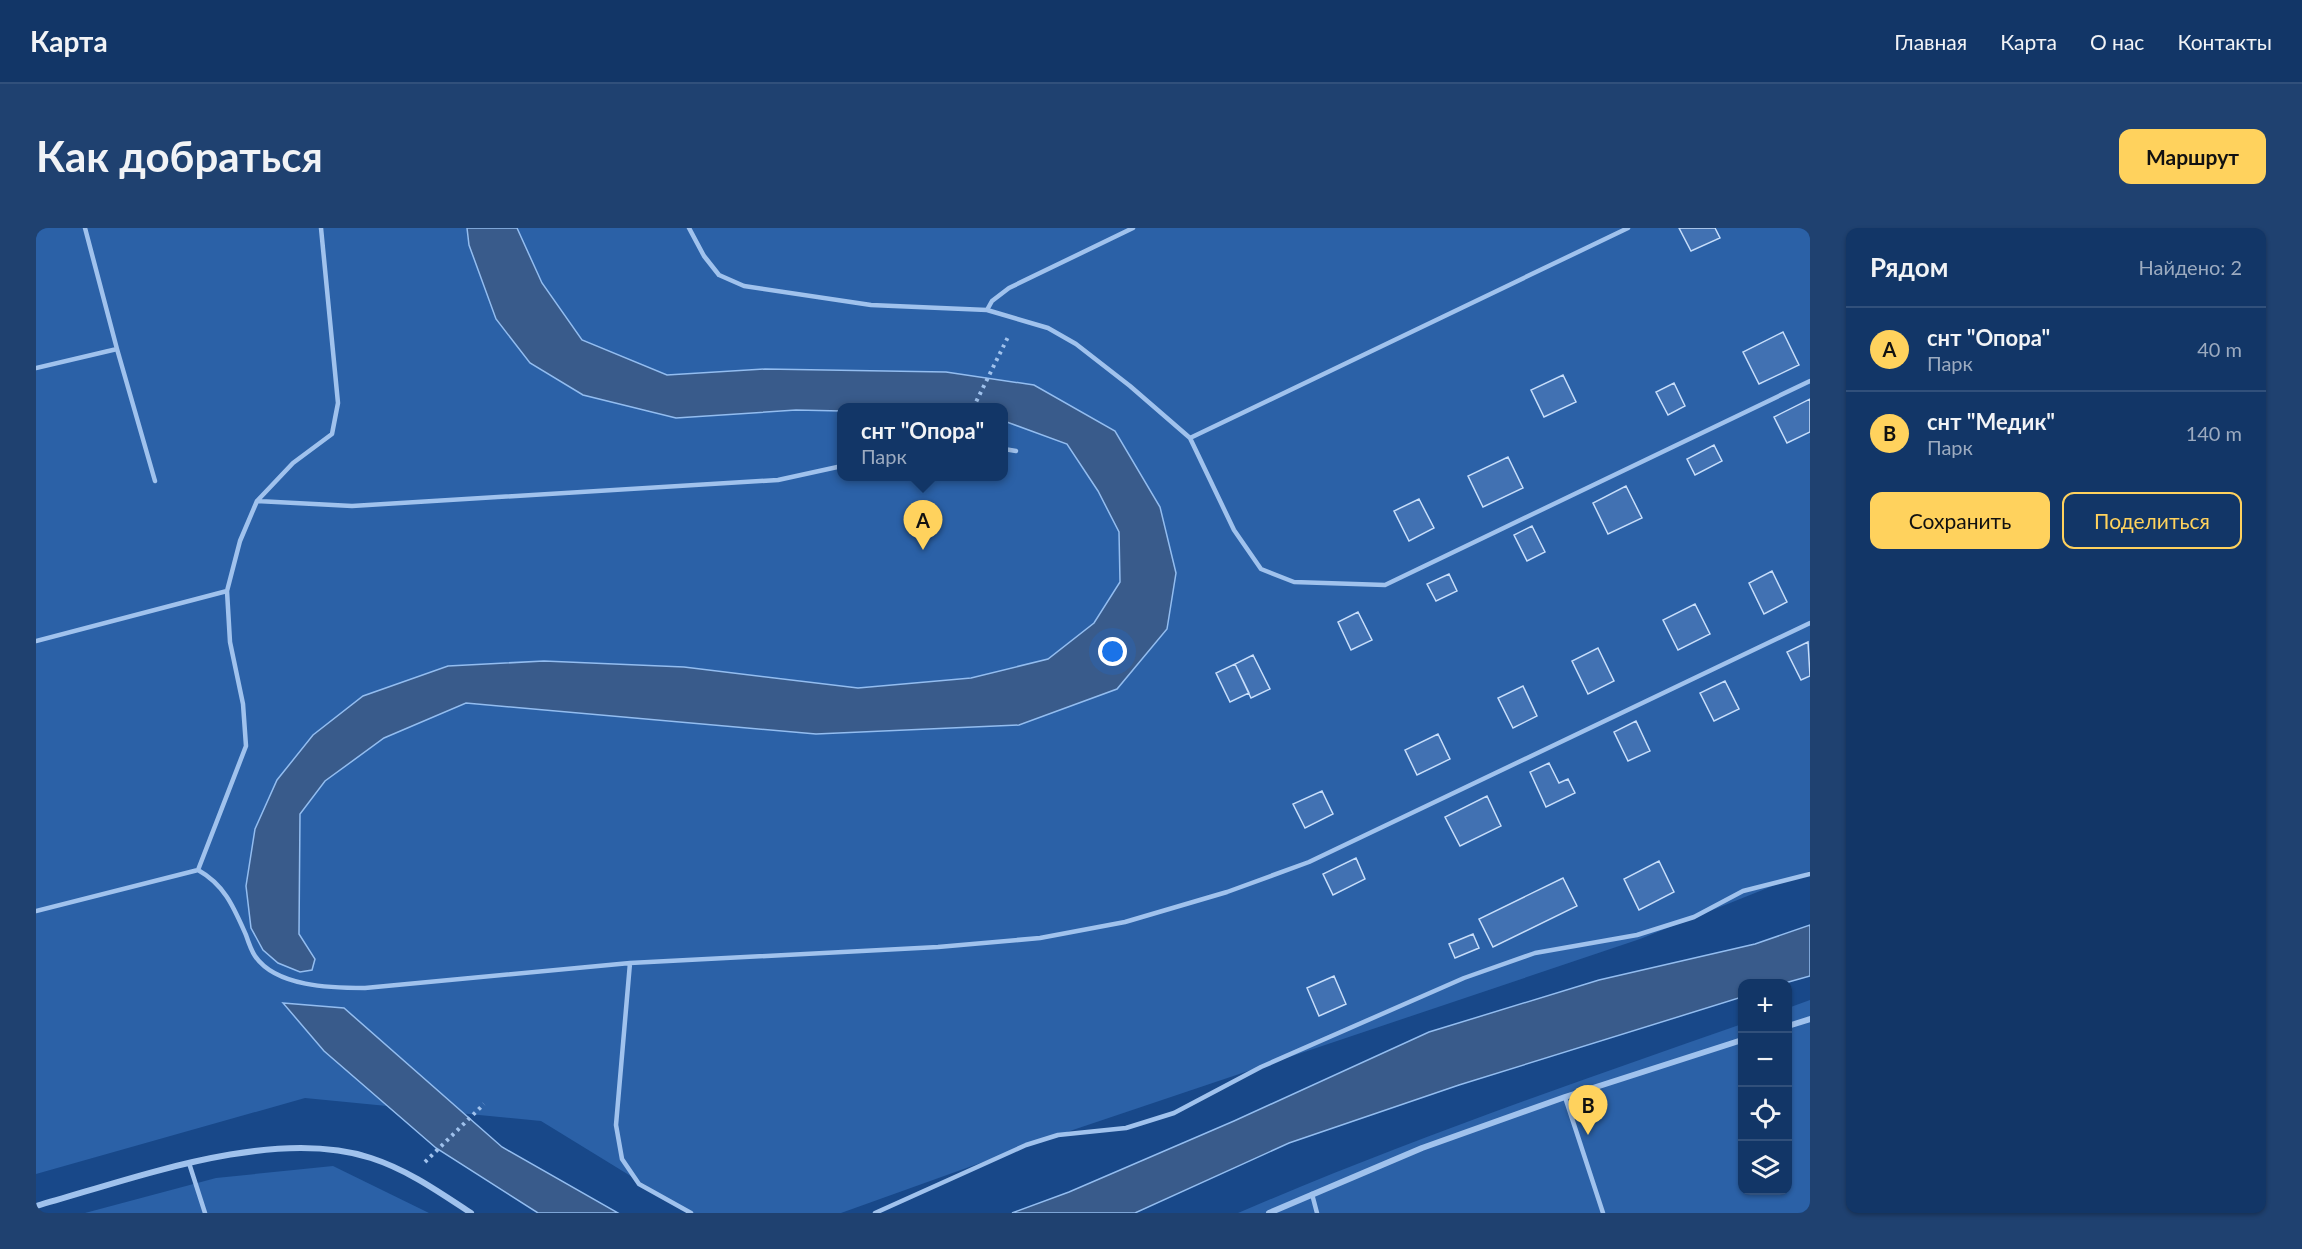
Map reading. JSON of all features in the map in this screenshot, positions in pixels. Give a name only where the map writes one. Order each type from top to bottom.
[{"type":"street","points":[[1792,1025],[1810,1019]]},
{"type":"street","points":[[1269,1213],[1422,1148],[1565,1097],[1738,1043]]},
{"type":"street","points":[[36,1206],[189,1163],[282,1149],[336,1150],[371,1158],[412,1175],[471,1213]]},
{"type":"lane","points":[[85,228],[155,481]]},
{"type":"lane","points":[[198,870],[246,746],[243,704],[230,642],[227,591],[240,541],[257,501],[293,463],[332,434],[338,403],[321,228]]},
{"type":"lane","points":[[689,228],[704,256],[719,276],[744,286],[871,306],[987,310],[1048,328],[1076,344],[1130,386],[1190,438],[1234,530],[1261,570],[1294,582],[1385,585],[1810,381]]},
{"type":"lane","points":[[987,310],[992,301],[1009,288],[1133,228]]},
{"type":"lane","points":[[1190,438],[1628,228]]},
{"type":"lane","points":[[36,368],[117,350]]},
{"type":"lane","points":[[1008,450],[1016,451]]},
{"type":"lane","points":[[257,501],[352,507],[778,480],[837,467]]},
{"type":"lane","points":[[36,641],[227,591]]},
{"type":"lane","points":[[36,911],[198,870],[211,877],[226,892],[255,957],[273,972],[309,984],[330,988],[365,988],[630,963],[938,947],[1040,938],[1125,922],[1216,896],[1309,862],[1810,623]]},
{"type":"lane","points":[[874,1213],[1026,1145],[1058,1135],[1126,1128],[1174,1113],[1261,1067],[1464,978],[1535,953],[1637,935],[1694,917],[1743,891],[1810,874]]},
{"type":"lane","points":[[630,963],[616,1125],[622,1159],[639,1184],[691,1213]]},
{"type":"lane","points":[[1565,1097],[1604,1213]]},
{"type":"lane","points":[[189,1163],[205,1213]]},
{"type":"lane","points":[[1312,1194],[1317,1213]]},
{"type":"path","points":[[976,403],[1006,340]]},
{"type":"path","points":[[434,1153],[484,1104]]},
{"type":"shaded area","points":[[36,228],[1810,228],[1810,871],[1640,939],[1058,1135],[841,1213],[691,1213],[541,1121],[305,1098],[36,1174]]},
{"type":"shaded area","points":[[467,228],[517,228],[542,283],[582,340],[667,375],[765,369],[946,372],[1034,385],[1115,431],[1160,507],[1176,573],[1167,629],[1117,689],[1019,725],[816,734],[466,703],[384,738],[325,781],[300,814],[299,934],[315,959],[312,970],[300,972],[278,963],[263,950],[251,928],[246,886],[255,829],[277,780],[313,735],[363,696],[448,666],[544,661],[684,667],[858,688],[971,678],[1048,659],[1094,623],[1120,582],[1119,532],[1098,491],[1067,444],[1008,422],[1008,403],[837,403],[837,411],[796,410],[676,418],[583,395],[530,363],[496,319],[469,245]]},
{"type":"shaded area","points":[[1810,925],[1810,976],[1792,981],[1792,979],[1738,979],[1738,998],[1459,1085],[1289,1143],[1135,1213],[1012,1213],[1069,1192],[1234,1121],[1429,1032],[1599,980],[1755,944]]},
{"type":"shaded area","points":[[1810,1000],[1810,1213],[1238,1213],[1425,1138],[1738,1025],[1738,1195],[1792,1195],[1792,1007]]},
{"type":"shaded area","points":[[283,1003],[344,1008],[502,1147],[618,1213],[538,1213],[436,1148],[324,1051]]},
{"type":"shaded area","points":[[333,1166],[429,1213],[85,1213],[216,1178]]},
{"type":"building","points":[[1679,228],[1715,228],[1720,238],[1691,251]]},
{"type":"building","points":[[1783,332],[1799,365],[1759,384],[1743,352]]},
{"type":"building","points":[[1563,375],[1576,402],[1544,417],[1531,390]]},
{"type":"building","points":[[1674,383],[1685,406],[1668,415],[1656,392]]},
{"type":"building","points":[[1810,399],[1810,432],[1787,443],[1774,417]]},
{"type":"building","points":[[1714,445],[1722,461],[1695,475],[1687,459]]},
{"type":"building","points":[[1508,457],[1523,488],[1483,507],[1468,476]]},
{"type":"building","points":[[1626,486],[1642,518],[1608,534],[1593,503]]},
{"type":"building","points":[[1419,499],[1434,528],[1409,541],[1394,511]]},
{"type":"building","points":[[1532,526],[1545,552],[1527,561],[1514,535]]},
{"type":"building","points":[[1772,571],[1787,602],[1764,614],[1749,583]]},
{"type":"building","points":[[1449,574],[1457,591],[1436,601],[1427,584]]},
{"type":"building","points":[[1695,604],[1710,634],[1678,650],[1663,620]]},
{"type":"building","points":[[1358,612],[1372,640],[1351,650],[1338,622]]},
{"type":"building","points":[[1808,642],[1810,676],[1801,680],[1787,652]]},
{"type":"building","points":[[1598,648],[1614,681],[1588,694],[1572,661]]},
{"type":"building","points":[[1253,655],[1270,689],[1251,698],[1235,664]]},
{"type":"building","points":[[1235,664],[1249,693],[1230,702],[1216,673]]},
{"type":"building","points":[[1725,681],[1739,709],[1714,721],[1700,693]]},
{"type":"building","points":[[1523,686],[1537,716],[1513,728],[1498,698]]},
{"type":"building","points":[[1636,721],[1650,751],[1628,761],[1614,732]]},
{"type":"building","points":[[1438,734],[1450,759],[1417,775],[1405,750]]},
{"type":"building","points":[[1549,763],[1559,783],[1568,779],[1575,793],[1546,807],[1530,772]]},
{"type":"building","points":[[1322,791],[1333,814],[1305,828],[1293,804]]},
{"type":"building","points":[[1487,796],[1501,826],[1460,846],[1445,817]]},
{"type":"building","points":[[1356,858],[1365,879],[1333,895],[1323,874]]},
{"type":"building","points":[[1659,861],[1674,892],[1639,910],[1624,879]]},
{"type":"building","points":[[1563,878],[1577,906],[1493,947],[1479,919]]},
{"type":"building","points":[[1473,934],[1479,948],[1455,958],[1449,944]]},
{"type":"building","points":[[1334,976],[1346,1004],[1319,1016],[1307,988]]},
{"type":"place","name":"снт \"Опора\"","points":[[923,550]]},
{"type":"place","name":"снт \"Медик\"","points":[[1588,1135]]}]
